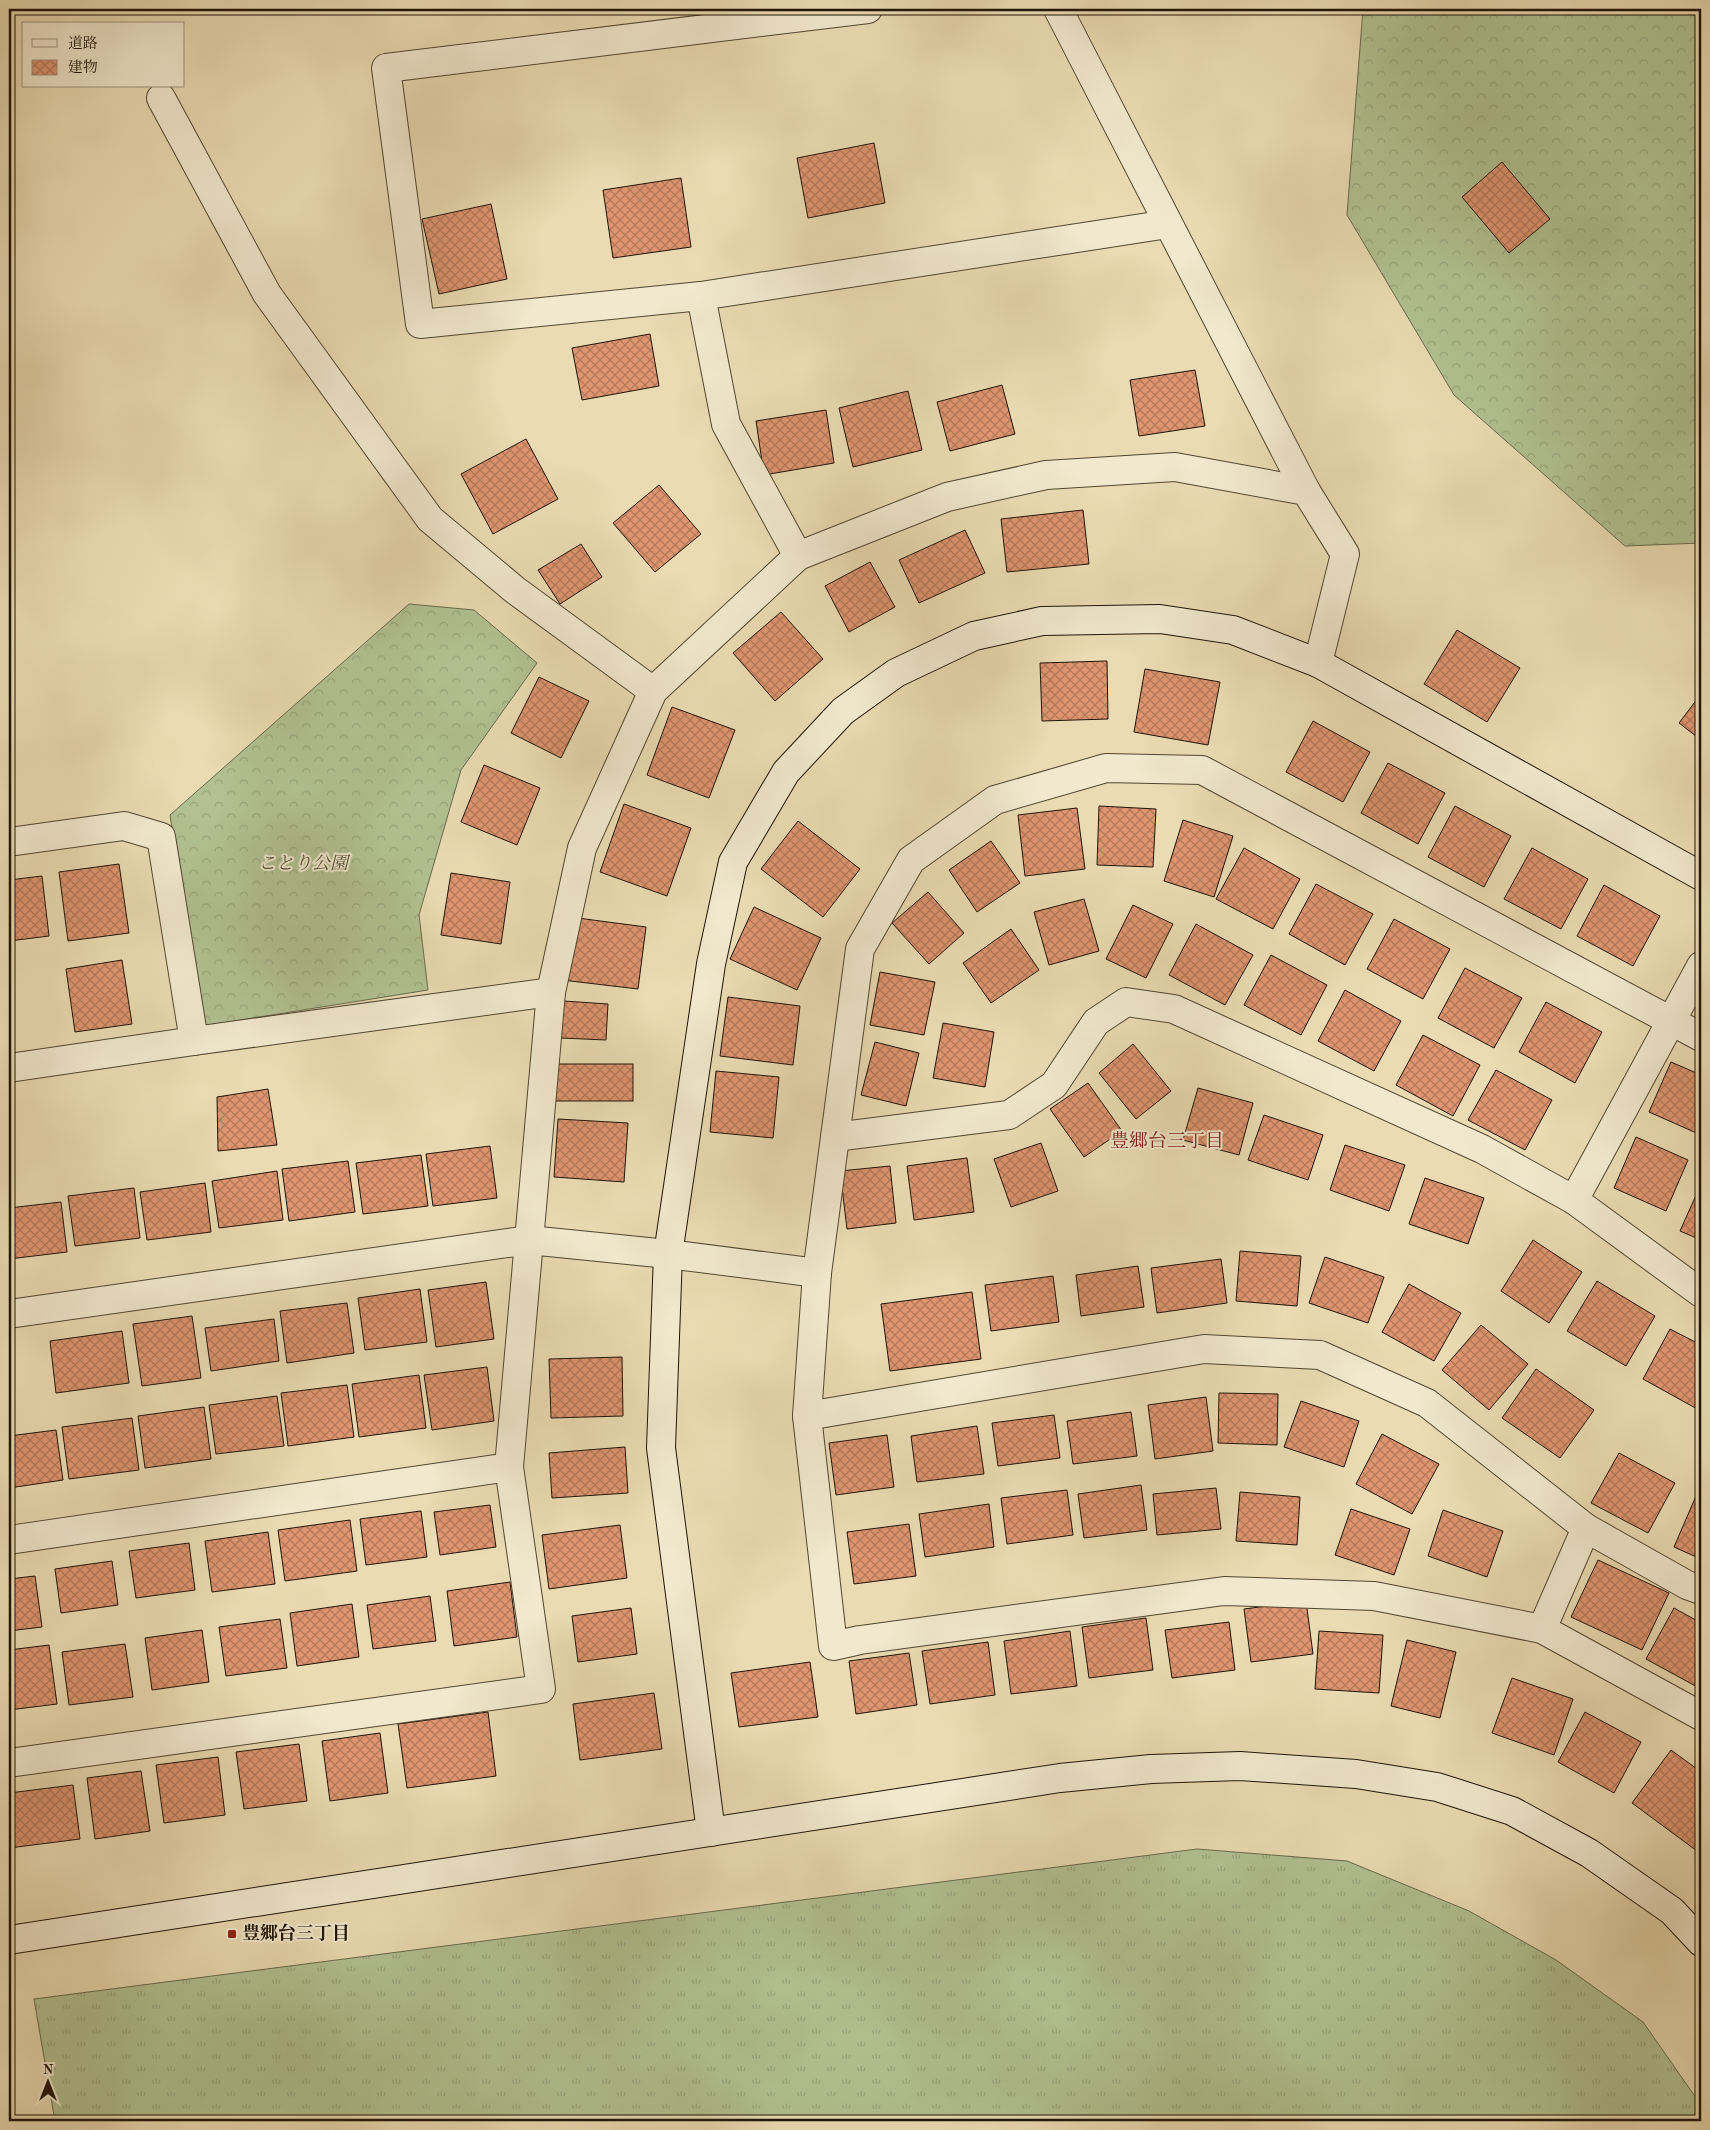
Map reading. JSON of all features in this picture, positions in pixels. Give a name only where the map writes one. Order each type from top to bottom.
[{"type":"street","points":[[868,9],[386,68],[420,324],[701,296],[1168,224]]},
{"type":"street","points":[[1058,9],[1306,492],[1345,554],[1318,663]]},
{"type":"street","points":[[161,98],[267,294],[430,519],[515,590],[653,691]]},
{"type":"street","points":[[701,296],[726,424],[798,556]]},
{"type":"street","points":[[9,1763],[541,1689],[509,1467],[551,992],[582,848],[653,691],[798,556],[948,498],[1046,475],[1176,467],[1306,492]]},
{"type":"street","points":[[711,1832],[661,1448],[668,1254],[711,964],[734,862],[786,772],[843,712],[896,673],[974,636],[1042,620],[1160,619],[1224,628],[1318,663],[1701,876]]},
{"type":"street","points":[[1701,1037],[1202,770],[1106,768],[995,800],[911,860],[860,950],[817,1273],[807,1416],[833,1646],[860,1640],[1224,1591],[1374,1596],[1542,1629],[1701,1716]]},
{"type":"street","points":[[9,842],[124,826],[161,837],[194,1041]]},
{"type":"street","points":[[1574,1200],[1701,966]]},
{"type":"street","points":[[9,1068],[551,992]]},
{"type":"street","points":[[835,1137],[1009,1115],[1054,1085],[1096,1022],[1126,1002],[1174,1009],[1482,1149],[1574,1200],[1701,1293]]},
{"type":"street","points":[[9,1314],[529,1240],[668,1254],[817,1273]]},
{"type":"street","points":[[807,1416],[1204,1349],[1320,1355],[1427,1404],[1586,1528],[1687,1585],[1701,1590]]},
{"type":"street","points":[[9,1540],[509,1467]]},
{"type":"street","points":[[1542,1629],[1586,1528]]},
{"type":"street","points":[[9,1940],[1060,1778],[1151,1769],[1240,1766],[1356,1774],[1437,1787],[1512,1811],[1590,1853],[1672,1911],[1701,1942]]},
{"type":"green space","points":[[1363,9],[1701,9],[1701,543],[1625,546],[1454,395],[1347,215]]},
{"type":"green space","name":"ことり公園","points":[[409,604],[474,610],[537,663],[461,770],[419,915],[428,990],[203,1026],[170,815]]},
{"type":"green space","points":[[1197,1849],[1347,1861],[1469,1911],[1556,1960],[1643,2022],[1701,2105],[1701,2121],[55,2121],[34,1999]]},
{"type":"building","points":[[874,143],[885,203],[808,218],[797,158]]},
{"type":"building","points":[[1502,162],[1550,219],[1509,253],[1462,197]]},
{"type":"building","points":[[681,178],[691,247],[613,258],[603,190]]},
{"type":"building","points":[[491,204],[507,279],[439,294],[422,219]]},
{"type":"building","points":[[650,334],[659,386],[582,400],[572,348]]},
{"type":"building","points":[[1195,370],[1205,426],[1139,436],[1130,380]]},
{"type":"building","points":[[1002,385],[1015,434],[950,451],[937,402]]},
{"type":"building","points":[[908,391],[922,450],[853,467],[839,408]]},
{"type":"building","points":[[826,410],[834,463],[764,475],[756,421]]},
{"type":"building","points":[[526,439],[558,499],[493,534],[461,474]]},
{"type":"building","points":[[659,485],[701,534],[655,572],[613,523]]},
{"type":"building","points":[[1083,510],[1089,564],[1007,572],[1001,519]]},
{"type":"building","points":[[965,530],[985,573],[919,603],[899,560]]},
{"type":"building","points":[[581,544],[602,577],[560,604],[538,570]]},
{"type":"building","points":[[870,562],[895,607],[849,632],[825,586]]},
{"type":"building","points":[[781,612],[823,659],[775,701],[733,653]]},
{"type":"building","points":[[1457,630],[1520,668],[1487,722],[1424,684]]},
{"type":"building","points":[[1107,661],[1108,719],[1042,721],[1040,663]]},
{"type":"building","points":[[1145,669],[1220,682],[1208,745],[1134,732]]},
{"type":"building","points":[[539,677],[589,701],[561,758],[511,733]]},
{"type":"building","points":[[1701,694],[1701,740],[1679,723]]},
{"type":"building","points":[[672,707],[735,730],[709,798],[647,775]]},
{"type":"building","points":[[1313,721],[1370,752],[1343,802],[1286,772]]},
{"type":"building","points":[[1388,763],[1445,793],[1418,844],[1361,813]]},
{"type":"building","points":[[484,765],[540,788],[517,845],[461,822]]},
{"type":"building","points":[[624,804],[691,828],[667,896],[600,872]]},
{"type":"building","points":[[1099,806],[1156,809],[1153,867],[1097,865]]},
{"type":"building","points":[[1455,806],[1511,836],[1484,887],[1428,857]]},
{"type":"building","points":[[1077,808],[1085,869],[1025,876],[1018,815]]},
{"type":"building","points":[[1183,820],[1233,836],[1214,897],[1164,881]]},
{"type":"building","points":[[798,821],[860,869],[823,917],[761,869]]},
{"type":"building","points":[[991,841],[1020,883],[977,912],[949,870]]},
{"type":"building","points":[[1244,848],[1300,879],[1273,929],[1216,899]]},
{"type":"building","points":[[1532,848],[1588,879],[1561,929],[1504,899]]},
{"type":"building","points":[[119,864],[129,933],[68,941],[59,872]]},
{"type":"building","points":[[451,873],[510,882],[501,944],[441,935]]},
{"type":"building","points":[[42,876],[49,936],[9,941],[9,880]]},
{"type":"building","points":[[1316,884],[1373,914],[1345,965],[1289,934]]},
{"type":"building","points":[[1604,885],[1660,916],[1633,966],[1577,936]]},
{"type":"building","points":[[928,892],[964,933],[929,964],[892,923]]},
{"type":"building","points":[[1084,899],[1099,951],[1049,965],[1034,912]]},
{"type":"building","points":[[1133,905],[1173,924],[1146,978],[1106,959]]},
{"type":"building","points":[[754,907],[821,938],[797,990],[730,959]]},
{"type":"building","points":[[570,917],[646,927],[638,989],[562,980]]},
{"type":"building","points":[[1394,919],[1450,949],[1423,999],[1367,969]]},
{"type":"building","points":[[1196,924],[1253,955],[1225,1005],[1169,975]]},
{"type":"building","points":[[1011,929],[1039,970],[991,1003],[963,963]]},
{"type":"building","points":[[1271,955],[1327,985],[1301,1035],[1244,1005]]},
{"type":"building","points":[[122,960],[132,1024],[75,1032],[66,969]]},
{"type":"building","points":[[1465,968],[1522,998],[1494,1048],[1438,1018]]},
{"type":"building","points":[[880,972],[935,982],[924,1035],[870,1025]]},
{"type":"building","points":[[1345,990],[1401,1021],[1374,1071],[1318,1041]]},
{"type":"building","points":[[728,997],[800,1006],[793,1065],[720,1056]]},
{"type":"building","points":[[564,1001],[608,1004],[606,1040],[561,1038]]},
{"type":"building","points":[[1546,1002],[1602,1032],[1575,1083],[1519,1052]]},
{"type":"building","points":[[943,1023],[994,1032],[985,1087],[933,1078]]},
{"type":"building","points":[[1423,1035],[1480,1065],[1453,1116],[1396,1085]]},
{"type":"building","points":[[875,1042],[919,1053],[906,1106],[861,1095]]},
{"type":"building","points":[[1133,1044],[1171,1091],[1136,1119],[1099,1073]]},
{"type":"building","points":[[1671,1062],[1701,1075],[1701,1135],[1649,1112]]},
{"type":"building","points":[[554,1064],[633,1064],[633,1101],[554,1101]]},
{"type":"building","points":[[1496,1070],[1552,1100],[1525,1150],[1468,1120]]},
{"type":"building","points":[[716,1071],[779,1077],[773,1138],[710,1132]]},
{"type":"building","points":[[1088,1083],[1122,1131],[1084,1157],[1050,1109]]},
{"type":"building","points":[[1198,1088],[1253,1103],[1239,1155],[1183,1140]]},
{"type":"building","points":[[268,1089],[277,1145],[218,1151],[217,1097]]},
{"type":"building","points":[[1264,1115],[1323,1135],[1308,1180],[1248,1160]]},
{"type":"building","points":[[558,1119],[628,1123],[624,1182],[554,1177]]},
{"type":"building","points":[[1636,1137],[1688,1160],[1666,1211],[1614,1188]]},
{"type":"building","points":[[1041,1143],[1058,1191],[1011,1207],[994,1159]]},
{"type":"building","points":[[1345,1145],[1405,1165],[1389,1211],[1330,1190]]},
{"type":"building","points":[[490,1146],[497,1198],[433,1206],[426,1154]]},
{"type":"building","points":[[421,1155],[428,1206],[363,1214],[356,1163]]},
{"type":"building","points":[[967,1158],[974,1212],[914,1220],[907,1166]]},
{"type":"building","points":[[348,1161],[355,1212],[289,1221],[282,1169]]},
{"type":"building","points":[[890,1166],[896,1223],[847,1229],[840,1171]]},
{"type":"building","points":[[277,1171],[283,1220],[219,1228],[212,1181]]},
{"type":"building","points":[[1425,1178],[1484,1198],[1468,1244],[1409,1224]]},
{"type":"building","points":[[205,1183],[211,1232],[147,1240],[140,1192]]},
{"type":"building","points":[[1701,1184],[1701,1240],[1680,1231]]},
{"type":"building","points":[[134,1188],[140,1238],[75,1246],[68,1196]]},
{"type":"building","points":[[61,1202],[67,1252],[9,1259],[9,1208]]},
{"type":"building","points":[[1533,1240],[1582,1272],[1549,1323],[1501,1291]]},
{"type":"building","points":[[1240,1251],[1301,1256],[1297,1306],[1236,1301]]},
{"type":"building","points":[[1325,1257],[1384,1277],[1368,1323],[1309,1303]]},
{"type":"building","points":[[1221,1259],[1227,1303],[1157,1313],[1151,1268]]},
{"type":"building","points":[[1138,1266],[1144,1307],[1081,1316],[1076,1275]]},
{"type":"building","points":[[1053,1276],[1059,1322],[991,1331],[985,1285]]},
{"type":"building","points":[[1597,1281],[1655,1316],[1626,1366],[1567,1331]]},
{"type":"building","points":[[486,1282],[494,1339],[436,1347],[428,1290]]},
{"type":"building","points":[[1409,1284],[1461,1313],[1434,1361],[1382,1332]]},
{"type":"building","points":[[420,1289],[427,1342],[365,1350],[358,1298]]},
{"type":"building","points":[[972,1292],[981,1359],[890,1371],[881,1304]]},
{"type":"building","points":[[347,1303],[354,1353],[287,1363],[280,1311]]},
{"type":"building","points":[[192,1316],[201,1378],[142,1386],[133,1324]]},
{"type":"building","points":[[274,1319],[279,1361],[211,1371],[205,1328]]},
{"type":"building","points":[[1481,1325],[1528,1364],[1489,1410],[1442,1370]]},
{"type":"building","points":[[1670,1329],[1701,1345],[1701,1406],[1699,1410],[1643,1379]]},
{"type":"building","points":[[122,1331],[129,1383],[56,1393],[50,1341]]},
{"type":"building","points":[[622,1357],[623,1416],[551,1418],[549,1359]]},
{"type":"building","points":[[487,1367],[494,1421],[432,1430],[424,1375]]},
{"type":"building","points":[[1536,1369],[1594,1410],[1560,1458],[1502,1418]]},
{"type":"building","points":[[419,1375],[426,1428],[359,1437],[352,1384]]},
{"type":"building","points":[[347,1385],[354,1437],[288,1446],[281,1393]]},
{"type":"building","points":[[1219,1393],[1278,1394],[1277,1445],[1218,1443]]},
{"type":"building","points":[[277,1396],[284,1446],[216,1454],[209,1405]]},
{"type":"building","points":[[1206,1397],[1213,1451],[1155,1459],[1148,1405]]},
{"type":"building","points":[[1301,1401],[1359,1421],[1344,1467],[1284,1447]]},
{"type":"building","points":[[204,1407],[211,1459],[145,1468],[138,1416]]},
{"type":"building","points":[[1131,1412],[1137,1456],[1073,1464],[1067,1421]]},
{"type":"building","points":[[1054,1415],[1060,1458],[998,1466],[992,1423]]},
{"type":"building","points":[[132,1418],[139,1470],[69,1479],[62,1427]]},
{"type":"building","points":[[977,1426],[984,1474],[917,1482],[911,1436]]},
{"type":"building","points":[[56,1430],[63,1480],[9,1488],[9,1436]]},
{"type":"building","points":[[1382,1434],[1439,1464],[1412,1514],[1356,1484]]},
{"type":"building","points":[[887,1435],[894,1487],[836,1495],[829,1443]]},
{"type":"building","points":[[625,1447],[628,1493],[552,1498],[549,1453]]},
{"type":"building","points":[[1619,1453],[1675,1483],[1648,1533],[1591,1503]]},
{"type":"building","points":[[1141,1485],[1147,1530],[1084,1538],[1078,1494]]},
{"type":"building","points":[[1216,1488],[1221,1529],[1157,1535],[1153,1494]]},
{"type":"building","points":[[1067,1490],[1073,1535],[1007,1544],[1001,1498]]},
{"type":"building","points":[[1240,1492],[1300,1497],[1297,1545],[1236,1541]]},
{"type":"building","points":[[1696,1496],[1701,1499],[1701,1559],[1674,1547]]},
{"type":"building","points":[[989,1504],[994,1547],[925,1557],[919,1514]]},
{"type":"building","points":[[490,1505],[496,1547],[440,1555],[434,1512]]},
{"type":"building","points":[[1351,1509],[1410,1529],[1394,1575],[1335,1555]]},
{"type":"building","points":[[1443,1510],[1503,1531],[1487,1577],[1428,1556]]},
{"type":"building","points":[[421,1511],[427,1557],[366,1565],[360,1519]]},
{"type":"building","points":[[350,1520],[357,1571],[285,1581],[278,1530]]},
{"type":"building","points":[[909,1524],[916,1576],[854,1584],[847,1532]]},
{"type":"building","points":[[620,1525],[627,1578],[549,1589],[542,1535]]},
{"type":"building","points":[[268,1532],[275,1584],[212,1592],[205,1541]]},
{"type":"building","points":[[189,1543],[195,1590],[136,1598],[129,1551]]},
{"type":"building","points":[[1598,1560],[1669,1593],[1642,1650],[1571,1617]]},
{"type":"building","points":[[112,1561],[118,1605],[61,1613],[55,1569]]},
{"type":"building","points":[[35,1576],[42,1627],[9,1631],[9,1579]]},
{"type":"building","points":[[510,1582],[517,1637],[454,1646],[447,1591]]},
{"type":"building","points":[[430,1596],[436,1641],[373,1649],[367,1605]]},
{"type":"building","points":[[1306,1601],[1313,1654],[1251,1662],[1244,1609]]},
{"type":"building","points":[[352,1604],[359,1657],[297,1666],[290,1613]]},
{"type":"building","points":[[631,1608],[637,1654],[578,1662],[572,1616]]},
{"type":"building","points":[[1674,1608],[1701,1623],[1701,1689],[1646,1659]]},
{"type":"building","points":[[1146,1618],[1153,1670],[1089,1678],[1082,1627]]},
{"type":"building","points":[[280,1619],[287,1668],[226,1676],[219,1627]]},
{"type":"building","points":[[1229,1622],[1235,1670],[1172,1678],[1165,1630]]},
{"type":"building","points":[[202,1630],[209,1682],[152,1690],[145,1638]]},
{"type":"building","points":[[1070,1631],[1077,1686],[1011,1694],[1004,1641]]},
{"type":"building","points":[[1319,1631],[1383,1635],[1379,1693],[1315,1689]]},
{"type":"building","points":[[1407,1640],[1456,1652],[1440,1718],[1391,1706]]},
{"type":"building","points":[[988,1642],[995,1695],[930,1704],[922,1651]]},
{"type":"building","points":[[125,1644],[133,1697],[69,1705],[62,1652]]},
{"type":"building","points":[[49,1645],[57,1704],[9,1710],[9,1650]]},
{"type":"building","points":[[909,1653],[917,1705],[856,1714],[849,1661]]},
{"type":"building","points":[[810,1662],[818,1717],[739,1727],[731,1673]]},
{"type":"building","points":[[1512,1678],[1573,1699],[1554,1755],[1492,1733]]},
{"type":"building","points":[[654,1693],[662,1749],[580,1760],[573,1704]]},
{"type":"building","points":[[488,1712],[496,1776],[407,1788],[398,1724]]},
{"type":"building","points":[[1585,1712],[1641,1742],[1614,1793],[1558,1762]]},
{"type":"building","points":[[380,1733],[388,1793],[330,1801],[322,1741]]},
{"type":"building","points":[[299,1744],[307,1801],[244,1809],[236,1752]]},
{"type":"building","points":[[1671,1750],[1701,1772],[1701,1845],[1697,1851],[1632,1803]]},
{"type":"building","points":[[218,1757],[225,1815],[164,1823],[156,1765]]},
{"type":"building","points":[[141,1771],[150,1831],[95,1839],[87,1778]]},
{"type":"building","points":[[73,1785],[80,1839],[9,1848],[9,1793]]},
{"type":"place","name":"豊郷台三丁目","points":[[232,1934]]},
{"type":"district","name":"豊郷台三丁目","points":[[1167,1142]]}]
